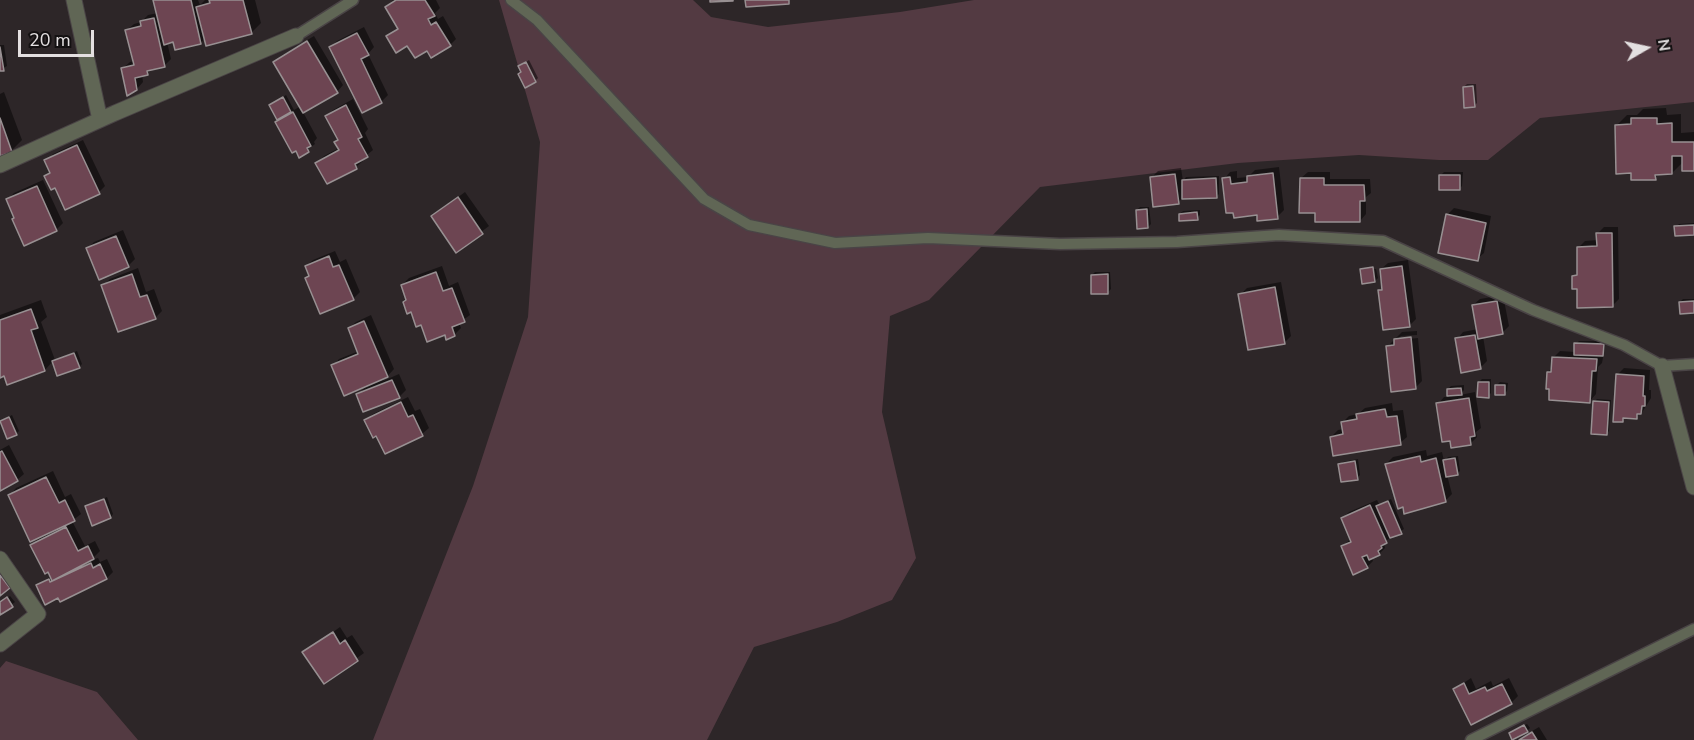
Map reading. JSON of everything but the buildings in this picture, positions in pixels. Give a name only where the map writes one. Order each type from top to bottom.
[{"type":"street","points":[[74,0],[100,120]]},
{"type":"street","points":[[0,165],[296,36]]},
{"type":"street","points":[[1662,366],[1694,487]]},
{"type":"street","points":[[0,559],[38,614],[0,644]]},
{"type":"lane","points":[[296,36],[353,0]]},
{"type":"lane","points":[[511,0],[537,20],[704,199],[749,225],[835,243],[928,238],[1071,244],[1177,242],[1279,235],[1383,241],[1533,310],[1624,345],[1662,366],[1694,364]]},
{"type":"lane","points":[[1471,740],[1694,629]]},
{"type":"shaded area","points":[[499,0],[693,0],[711,17],[768,27],[900,12],[974,0],[1694,0],[1694,102],[1540,118],[1488,160],[1439,160],[1359,155],[1238,163],[1040,187],[929,300],[890,316],[882,412],[916,558],[892,600],[837,622],[754,647],[707,740],[373,740],[473,486],[528,317],[540,142]]},
{"type":"shaded area","points":[[6,661],[97,692],[138,740],[0,740],[0,668]]}]
